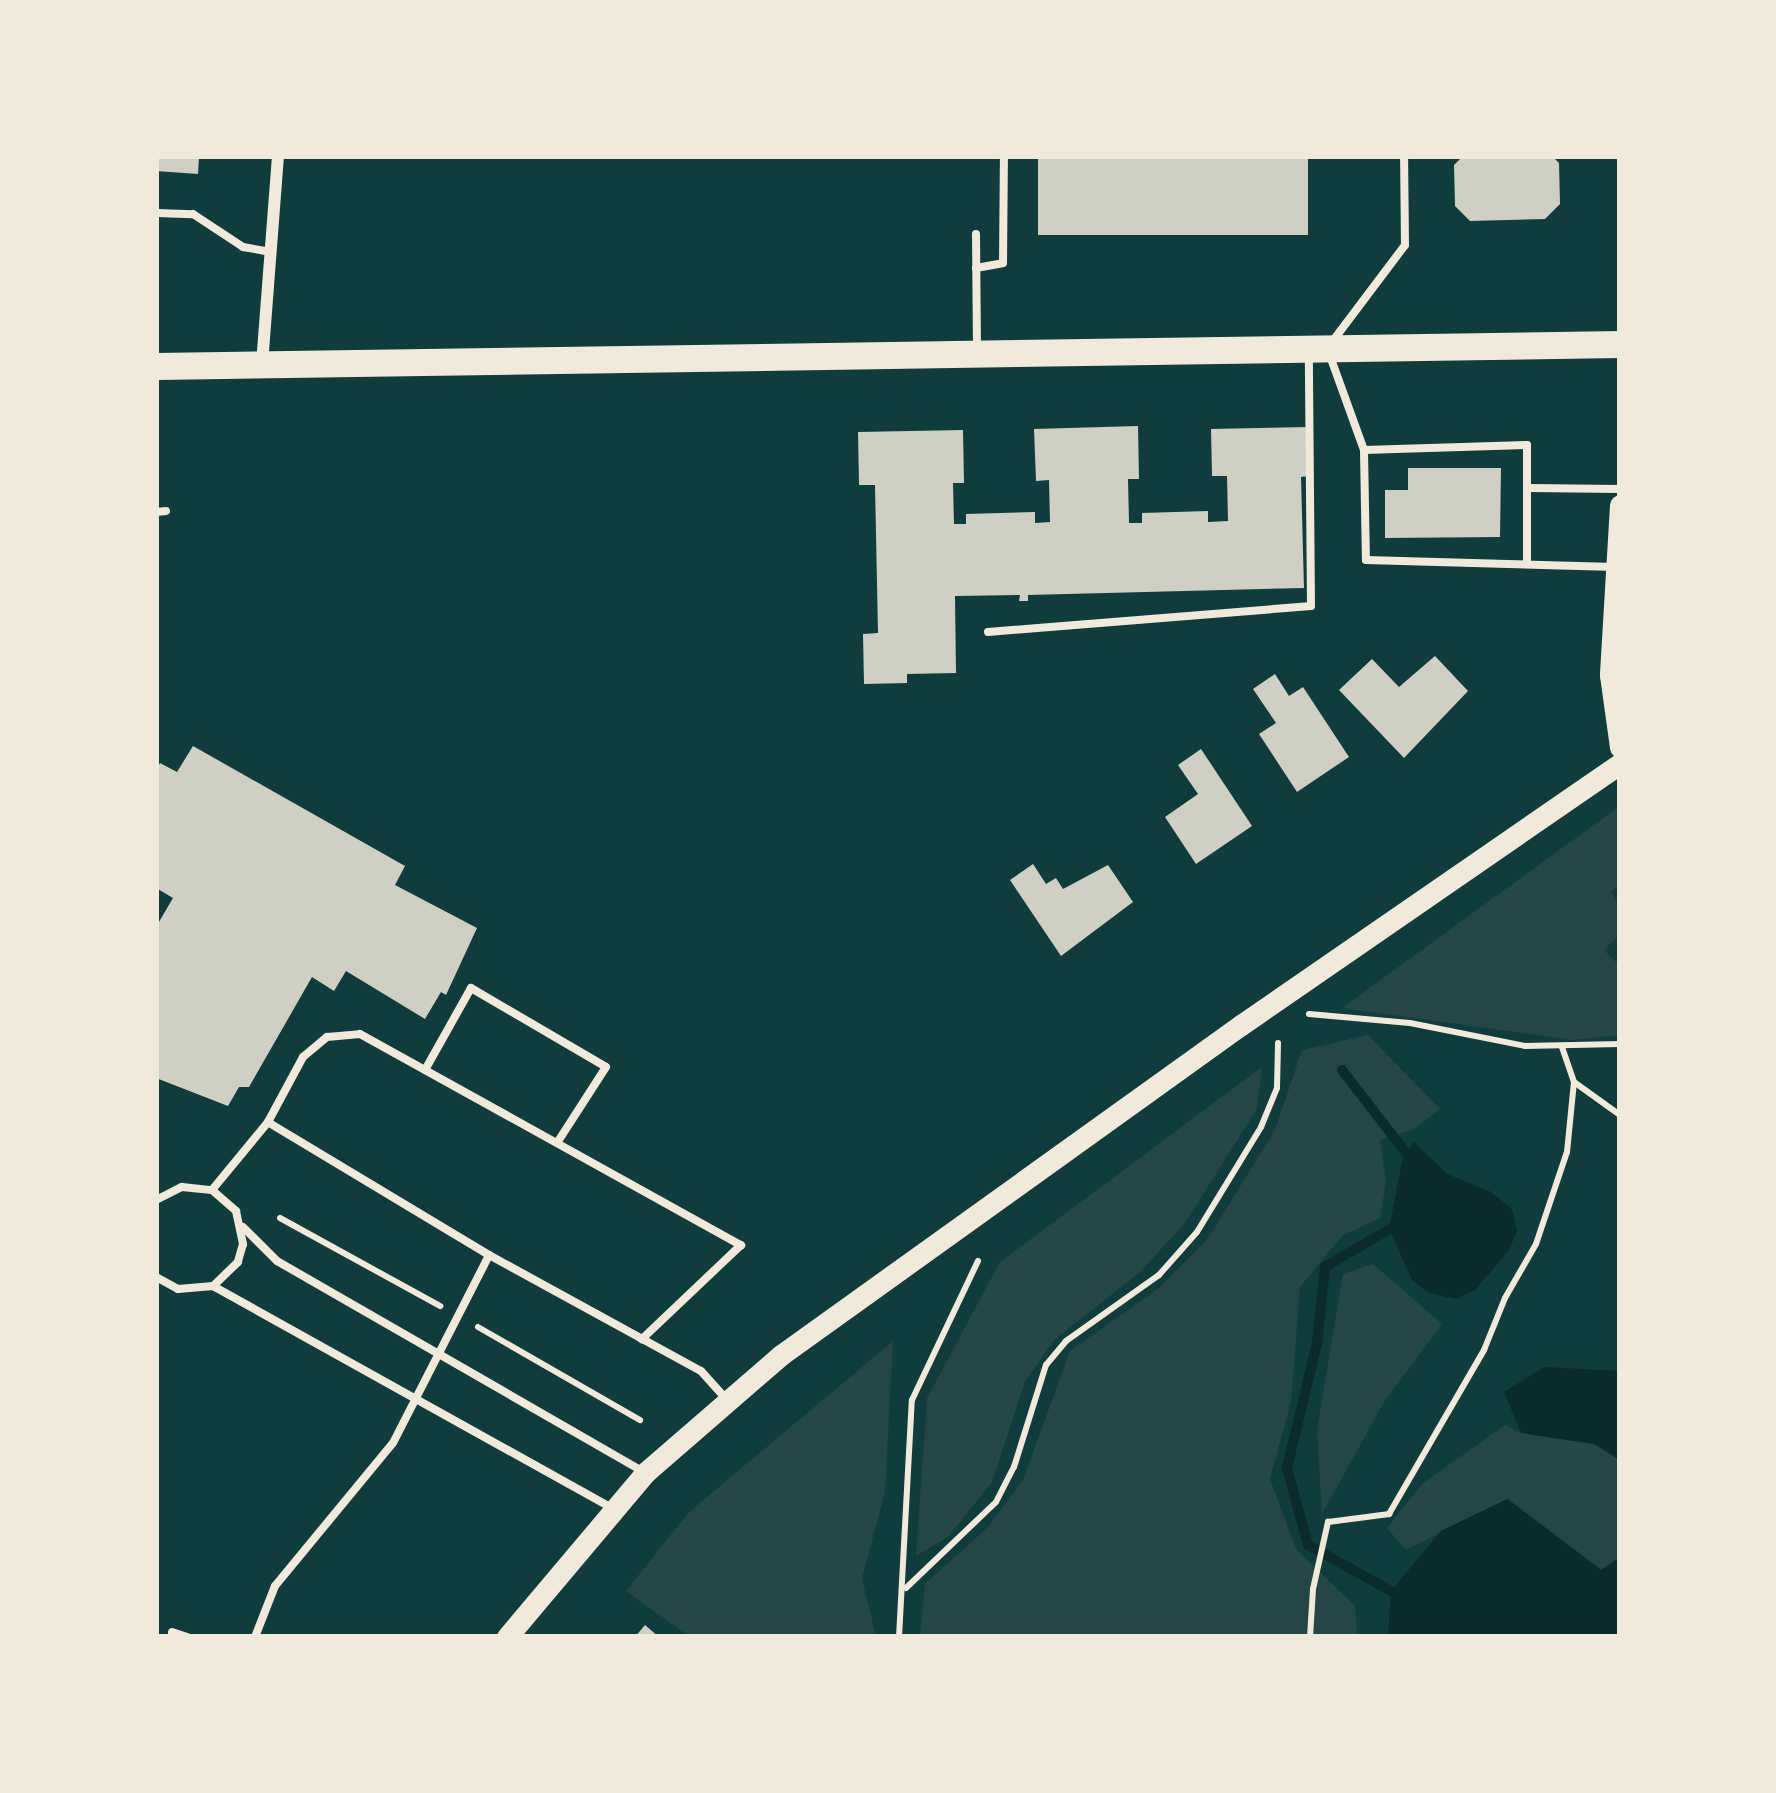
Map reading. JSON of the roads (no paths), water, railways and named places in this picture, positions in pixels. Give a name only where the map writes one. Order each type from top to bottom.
[{"type":"highway","points":[[156,366],[1620,344]]},
{"type":"street","points":[[262,366],[278,156]]},
{"type":"street","points":[[1620,506],[1610,675],[1620,747]]},
{"type":"street","points":[[507,1637],[611,1508],[727,1400],[1040,1168],[1620,764]]},
{"type":"lane","points":[[976,268],[1004,263],[1004,156]]},
{"type":"lane","points":[[988,632],[1312,606],[1318,349],[1405,245],[1404,156]]},
{"type":"lane","points":[[156,213],[193,214],[243,247],[271,252]]},
{"type":"lane","points":[[976,234],[977,354]]},
{"type":"lane","points":[[1318,349],[1364,450],[1366,560],[1616,567]]},
{"type":"lane","points":[[1364,450],[1527,445],[1527,563]]},
{"type":"lane","points":[[1527,488],[1620,489]]},
{"type":"lane","points":[[425,1070],[471,988],[606,1067],[557,1143]]},
{"type":"lane","points":[[212,1190],[268,1122],[303,1058],[327,1037],[360,1034],[741,1245],[642,1339]]},
{"type":"lane","points":[[268,1122],[488,1255],[701,1371],[727,1400]]},
{"type":"lane","points":[[156,1200],[182,1187],[212,1190],[236,1210],[242,1227],[238,1262],[213,1286]]},
{"type":"lane","points":[[242,1227],[278,1262],[646,1472]]},
{"type":"lane","points":[[255,1637],[275,1586],[393,1443],[488,1255]]},
{"type":"lane","points":[[156,1276],[178,1289],[213,1286],[611,1508]]},
{"type":"lane","points":[[172,1632],[187,1637]]},
{"type":"waterway","points":[[1342,1070],[1413,1162]]},
{"type":"waterway","points":[[1391,1591],[1308,1545],[1287,1468],[1317,1343],[1325,1267],[1400,1223]]}]
